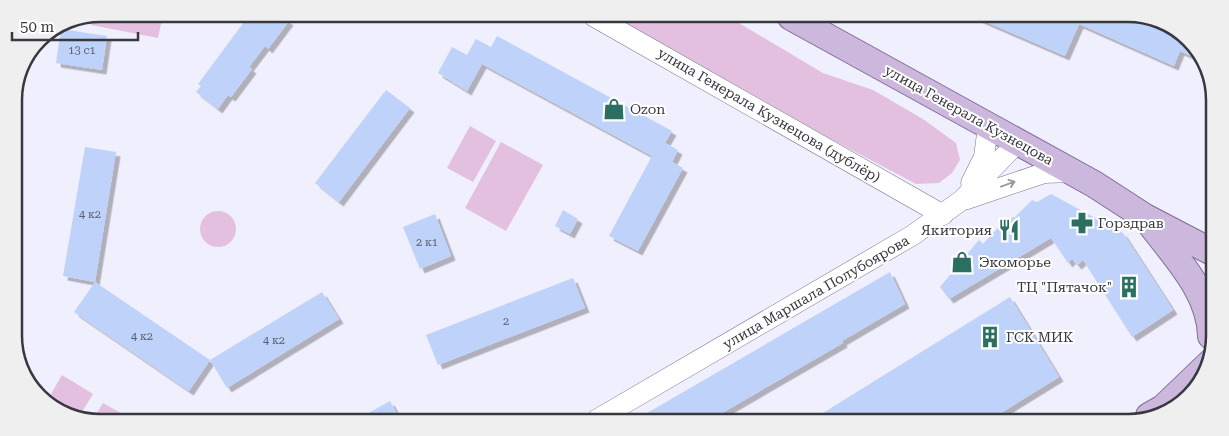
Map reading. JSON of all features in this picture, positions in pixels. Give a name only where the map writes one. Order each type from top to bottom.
[{"type":"main road","name":"улица Генерала Кузнецова","points":[[800,22],[1072,172],[1145,217],[1206,249]]},
{"type":"main road","name":"улица Генерала Кузнецова","points":[[1145,217],[1194,283],[1206,312]]},
{"type":"main road","points":[[1168,402],[1193,379]]},
{"type":"street","name":"улица Генерала Кузнецова (дублёр)","points":[[604,22],[943,215]]},
{"type":"street","points":[[962,200],[984,157],[988,126]]},
{"type":"street","name":"улица Маршала Полубоярова","points":[[607,414],[905,240],[943,215],[962,200],[1018,142]]},
{"type":"street","points":[[962,200],[1044,173],[1072,172]]},
{"type":"shaded area","points":[[101,22],[161,22],[158,38],[91,25],[91,23]]},
{"type":"shaded area","points":[[624,22],[737,22],[823,73],[873,90],[923,119],[956,143],[960,160],[952,173],[939,183],[916,184],[829,138]]},
{"type":"shaded area","points":[[470,126],[496,141],[473,182],[447,168]]},
{"type":"shaded area","points":[[501,142],[543,165],[506,231],[465,208]]},
{"type":"shaded area","points":[[218,211],[231,216],[236,229],[231,242],[218,247],[205,242],[200,229],[205,216]]},
{"type":"shaded area","points":[[62,375],[93,394],[82,411],[66,405],[50,395]]},
{"type":"shaded area","points":[[103,403],[122,414],[101,414],[97,414]]},
{"type":"building","points":[[244,22],[288,22],[268,49],[265,46],[249,67],[252,69],[231,97],[228,95],[218,109],[196,92],[201,86],[198,84]]},
{"type":"building","points":[[986,22],[1128,22],[1144,24],[1172,36],[1193,57],[1180,51],[1174,66],[1079,24],[1065,56]]},
{"type":"building","points":[[69,30],[107,36],[102,70],[56,63],[62,33]]},
{"type":"building","points":[[497,36],[672,131],[665,143],[678,150],[672,162],[683,168],[638,251],[609,236],[652,156],[482,64],[467,91],[438,73],[452,47],[467,55],[476,39],[491,47]]},
{"type":"building","points":[[386,90],[410,108],[339,202],[315,183]]},
{"type":"building","points":[[85,147],[116,152],[95,282],[63,276]]},
{"type":"building","name":"ТЦ \"Пятачок\"","points":[[1051,194],[1123,233],[1173,310],[1132,337],[1083,260],[1077,265],[1072,259],[1068,263],[1051,238],[949,299],[940,287],[957,266],[955,261],[964,250],[968,253],[979,240],[983,244],[1007,218],[1015,217],[1032,200],[1037,202]]},
{"type":"building","points":[[563,210],[578,219],[570,234],[555,226]]},
{"type":"building","points":[[435,214],[451,256],[420,269],[403,227]]},
{"type":"building","points":[[890,272],[905,304],[842,341],[843,343],[721,413],[646,413]]},
{"type":"building","points":[[573,278],[585,308],[438,365],[426,335]]},
{"type":"building","points":[[95,282],[210,360],[189,391],[74,312]]},
{"type":"building","points":[[322,292],[339,319],[227,388],[210,360]]},
{"type":"building","name":"ГСК МИК","points":[[1010,297],[1059,377],[1001,413],[822,413]]},
{"type":"building","points":[[390,401],[397,414],[367,414]]},
{"type":"place","name":"Ozon","points":[[614,109]]},
{"type":"place","name":"Горздрав","points":[[1082,223]]},
{"type":"place","name":"Якитория","points":[[1009,230]]},
{"type":"place","name":"Экоморье","points":[[962,262]]},
{"type":"place","name":"ТЦ \"Пятачок\"","points":[[1129,287]]},
{"type":"place","name":"ГСК МИК","points":[[990,337]]}]
